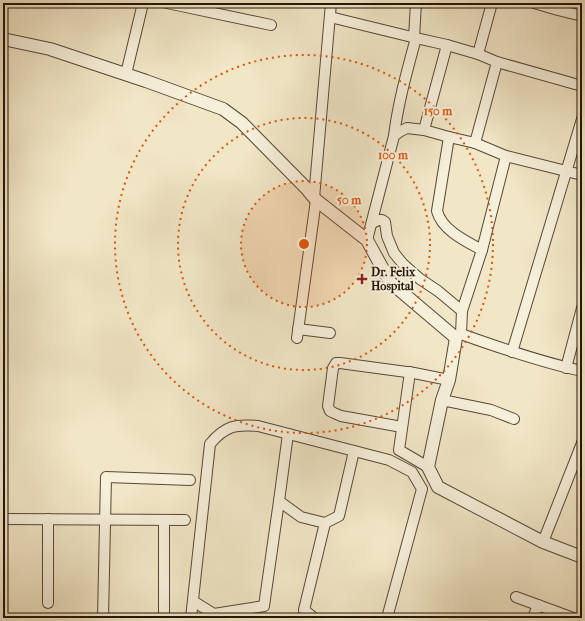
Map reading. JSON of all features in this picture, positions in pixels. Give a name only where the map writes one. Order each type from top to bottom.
[{"type":"street","points":[[126,74],[143,3]]},
{"type":"street","points":[[167,3],[271,25]]},
{"type":"street","points":[[330,333],[298,333],[315,199],[331,3]]},
{"type":"street","points":[[367,240],[394,136],[403,86],[415,38],[416,3]]},
{"type":"street","points":[[478,54],[492,3]]},
{"type":"street","points":[[534,3],[582,16]]},
{"type":"street","points":[[330,17],[447,45],[478,54],[497,62],[582,86]]},
{"type":"street","points":[[3,39],[50,49],[126,74],[223,109],[242,123],[315,199],[367,240],[390,282],[456,338],[449,380],[442,400],[428,467]]},
{"type":"street","points":[[424,130],[447,45]]},
{"type":"street","points":[[475,143],[497,62]]},
{"type":"street","points":[[512,352],[582,119]]},
{"type":"street","points":[[394,136],[407,128],[424,130],[475,143],[506,156],[582,174]]},
{"type":"street","points":[[449,137],[436,211],[439,218],[450,230],[468,243],[482,250]]},
{"type":"street","points":[[506,156],[482,250],[462,311],[460,334],[512,352],[566,368],[582,371]]},
{"type":"street","points":[[372,223],[379,220],[385,222],[387,236],[394,253],[403,264],[462,311]]},
{"type":"street","points":[[566,368],[582,308]]},
{"type":"street","points":[[402,427],[341,416],[330,411],[328,406],[333,368],[336,363],[410,372],[449,380]]},
{"type":"street","points":[[410,372],[399,450],[428,467],[438,486],[543,542],[582,557]]},
{"type":"street","points":[[442,400],[491,410],[514,419]]},
{"type":"street","points":[[191,618],[210,444],[225,430],[242,424],[258,426],[389,460],[412,472],[422,490],[387,618]]},
{"type":"street","points":[[192,601],[214,614],[264,606],[288,434]]},
{"type":"street","points":[[543,542],[582,443]]},
{"type":"street","points":[[279,501],[301,517],[325,523],[339,516],[354,451]]},
{"type":"street","points":[[104,618],[106,477],[190,480]]},
{"type":"street","points":[[3,519],[185,520]]},
{"type":"street","points":[[48,519],[48,603]]},
{"type":"street","points":[[164,520],[164,618]]},
{"type":"street","points":[[314,618],[304,610],[325,523]]},
{"type":"street","points":[[516,597],[573,618]]},
{"type":"street","points":[[532,618],[538,605]]},
{"type":"place","name":"Dr. Felix Hospital","points":[[362,279]]}]
